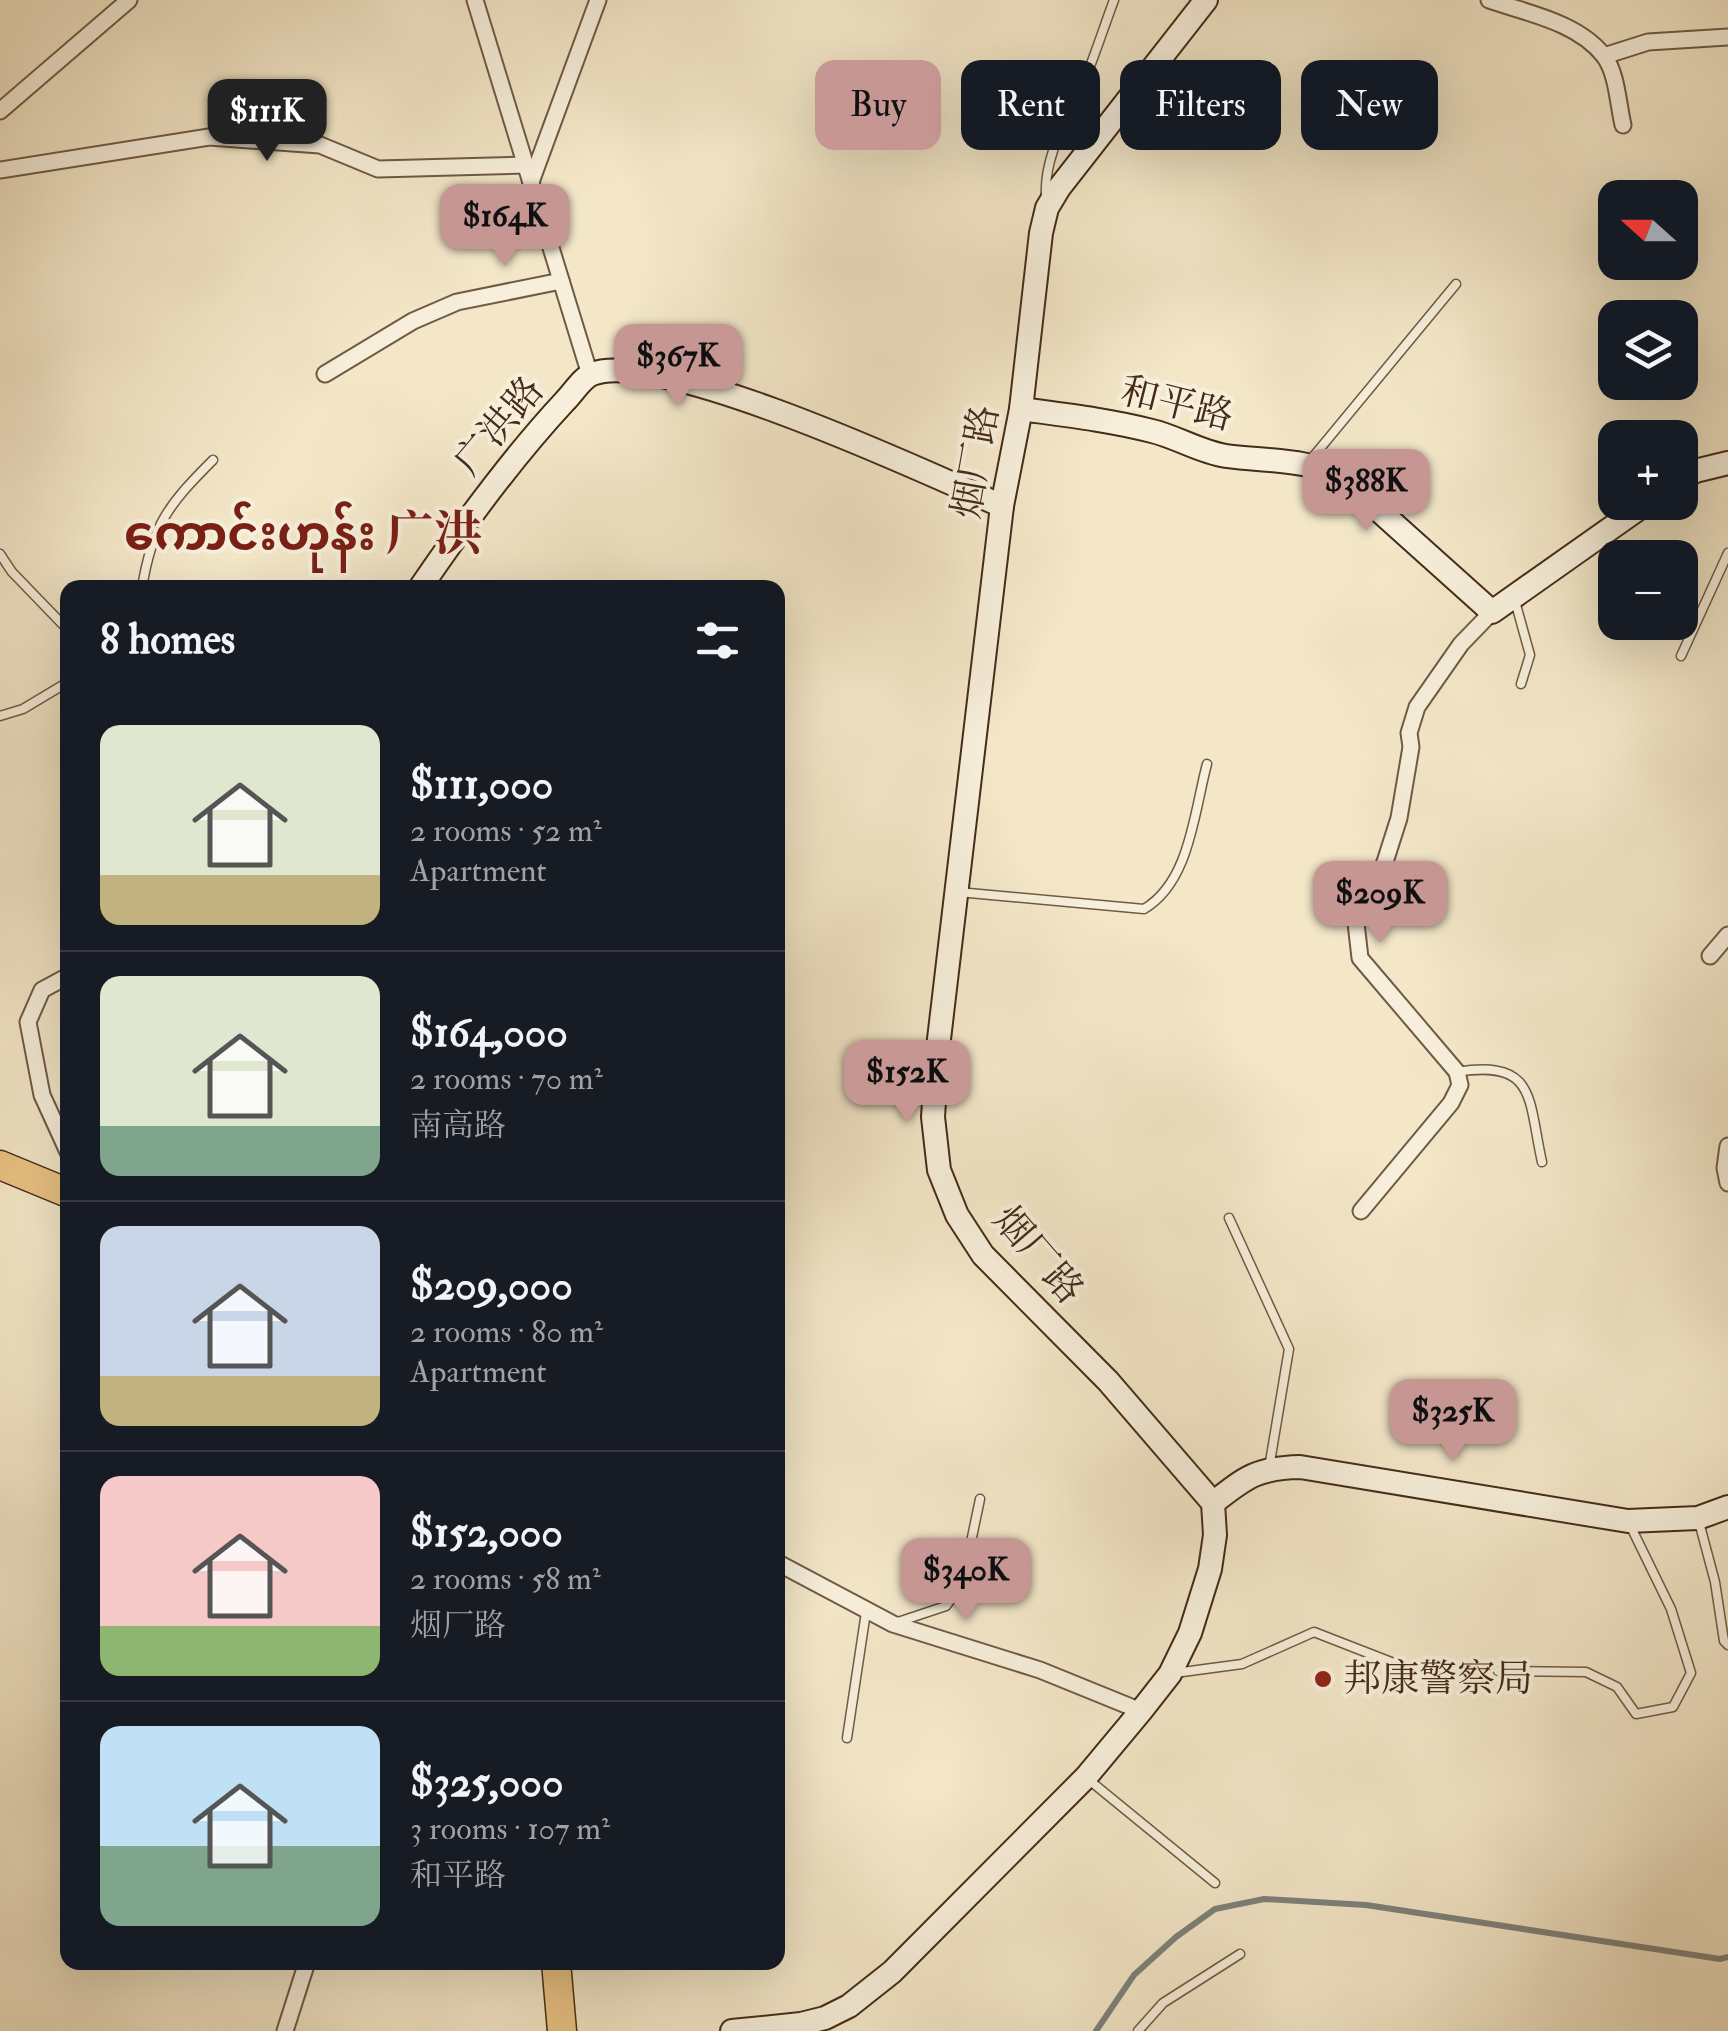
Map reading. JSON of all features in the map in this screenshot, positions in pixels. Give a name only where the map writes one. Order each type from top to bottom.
[{"type":"highway","points":[[0,1165],[60,1191]]},
{"type":"highway","points":[[557,1970],[562,2031]]},
{"type":"street","points":[[0,111],[130,0]]},
{"type":"street","points":[[476,0],[590,375]]},
{"type":"street","points":[[531,182],[598,0]]},
{"type":"street","name":"烟厂路","points":[[1206,0],[1047,208],[1021,409],[1002,506],[933,1117],[939,1170],[957,1215],[983,1255],[1108,1381],[1213,1503]]},
{"type":"street","points":[[1489,0],[1556,22],[1586,39],[1604,56],[1623,125]]},
{"type":"street","points":[[1604,56],[1648,42],[1728,37]]},
{"type":"street","points":[[0,170],[209,137],[320,145],[378,170],[526,165]]},
{"type":"street","points":[[326,374],[414,321],[457,302],[561,281]]},
{"type":"street","name":"广洪路","points":[[426,580],[532,436],[590,375],[620,370],[704,388],[810,422],[1002,506]]},
{"type":"street","name":"和平路","points":[[1021,409],[1156,432],[1225,456],[1308,463],[1328,470],[1346,481],[1492,612]]},
{"type":"street","points":[[1698,471],[1728,463]]},
{"type":"street","points":[[1360,1211],[1451,1104],[1460,1085],[1457,1072],[1376,981],[1360,958],[1355,936],[1356,923],[1385,862],[1399,818],[1411,747],[1409,734],[1418,707],[1461,644],[1492,612],[1622,520]]},
{"type":"street","points":[[1710,956],[1728,935]]},
{"type":"street","points":[[60,980],[42,990],[28,1022],[42,1096],[60,1135]]},
{"type":"street","points":[[1728,1146],[1728,1183]]},
{"type":"street","points":[[732,2031],[801,2024],[849,2006],[892,1972],[1086,1777],[1170,1674],[1190,1633],[1210,1569],[1215,1535],[1213,1503],[1241,1481],[1268,1468],[1330,1470],[1628,1521],[1698,1518],[1728,1507]]},
{"type":"street","points":[[785,1568],[893,1624],[1040,1670],[1141,1711]]},
{"type":"street","points":[[285,2031],[304,1970]]},
{"type":"lane","points":[[1047,208],[1045,181],[1056,142],[1114,0]]},
{"type":"lane","points":[[1308,463],[1456,284]]},
{"type":"lane","points":[[143,580],[148,549],[159,524],[179,494],[213,460]]},
{"type":"lane","points":[[1681,656],[1728,553]]},
{"type":"lane","points":[[0,554],[60,622]]},
{"type":"lane","points":[[1514,596],[1530,655],[1521,684]]},
{"type":"lane","points":[[0,716],[60,687]]},
{"type":"lane","points":[[958,892],[1144,909],[1160,900],[1179,871],[1207,764]]},
{"type":"lane","points":[[1457,1072],[1486,1067],[1505,1071],[1526,1086],[1542,1162]]},
{"type":"lane","points":[[1229,1218],[1289,1349],[1268,1468]]},
{"type":"lane","points":[[893,1624],[946,1606],[962,1585],[980,1499]]},
{"type":"lane","points":[[1698,1518],[1715,1582],[1724,1642],[1728,1645]]},
{"type":"lane","points":[[1498,1671],[1586,1672],[1617,1687],[1636,1714],[1673,1707],[1691,1673],[1671,1610],[1628,1521]]},
{"type":"lane","points":[[847,1738],[866,1612]]},
{"type":"lane","points":[[1170,1674],[1242,1664],[1314,1632],[1404,1667]]},
{"type":"lane","points":[[1086,1777],[1215,1883]]},
{"type":"lane","points":[[1138,2031],[1163,2003],[1240,1954]]},
{"type":"waterway","points":[[1096,2031],[1134,1975],[1176,1937],[1215,1909],[1264,1899],[1366,1905],[1720,1959],[1728,1957]]},
{"type":"place","name":"邦康警察局","points":[[1323,1679]]},
{"type":"district","name":"ကောင်းဟုန်း 广洪","points":[[303,535]]}]
